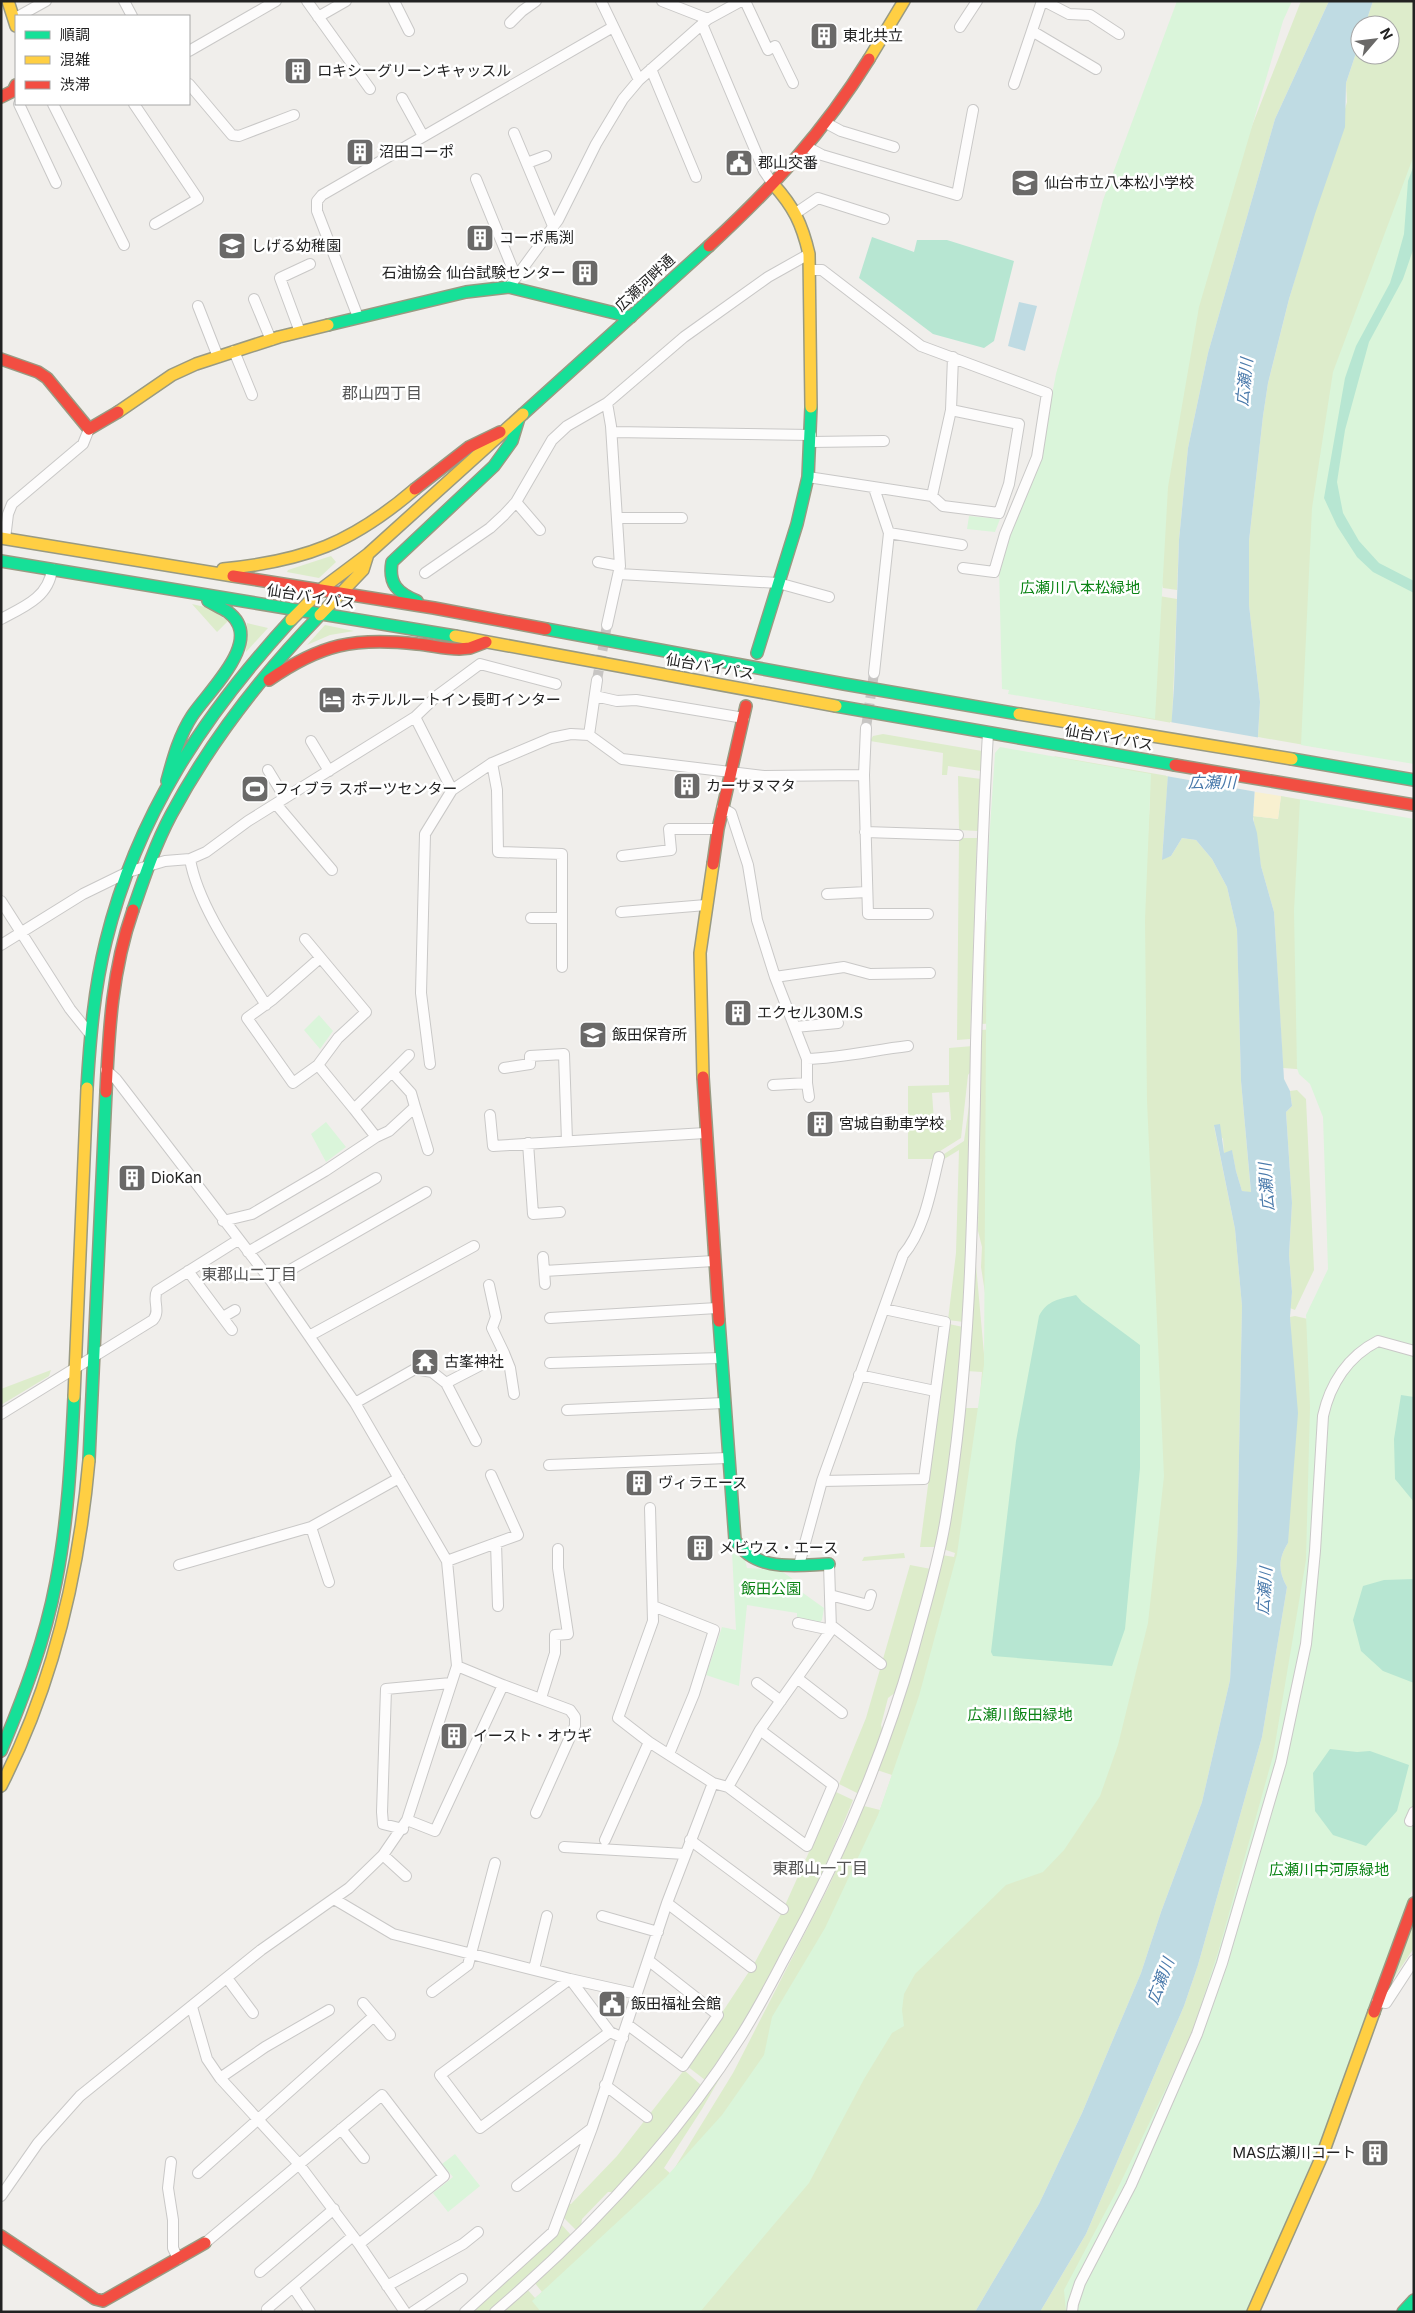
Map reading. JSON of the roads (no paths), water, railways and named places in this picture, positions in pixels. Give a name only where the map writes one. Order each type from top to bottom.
[{"type":"main road","points":[[8,1],[15,16]]},
{"type":"main road","name":"広瀬河畔通","points":[[167,781],[206,721],[245,672],[348,565],[368,554],[631,317],[773,184],[826,123],[858,76],[904,1]]},
{"type":"main road","points":[[1,97],[15,91]]},
{"type":"main road","points":[[757,653],[797,524],[808,477],[811,439],[812,362],[809,254],[804,231],[796,213],[791,204],[773,184]]},
{"type":"main road","points":[[1,359],[38,372],[47,378],[89,429],[102,423],[172,375],[218,356],[358,317],[512,282],[613,310],[631,317]]},
{"type":"main road","points":[[434,608],[400,594],[395,589],[392,582],[392,562],[494,466],[512,441],[519,418]]},
{"type":"main road","points":[[203,570],[285,562],[318,552],[343,541],[386,513],[467,448],[484,437],[505,430]]},
{"type":"main road","name":"仙台バイパス","points":[[3,538],[434,608],[844,684],[1414,780]]},
{"type":"main road","name":"広瀬河畔通","points":[[1,1786],[19,1751],[39,1702],[68,1606],[84,1517],[95,1356],[110,1012],[125,933],[148,865],[184,790],[215,741],[252,692],[294,642],[363,570],[368,554]]},
{"type":"main road","name":"仙台バイパス","points":[[1,561],[487,641],[1001,736],[1414,805]]},
{"type":"main road","points":[[1,1751],[24,1697],[52,1603],[66,1517],[76,1367],[90,1034],[106,940],[128,872],[146,825],[167,781],[179,736],[192,714],[232,664],[240,650],[240,628],[232,614],[224,608],[182,591]]},
{"type":"main road","points":[[252,692],[307,656],[338,644],[366,640],[384,640],[465,649],[487,641]]},
{"type":"main road","points":[[746,706],[718,829],[700,953],[705,1133],[727,1458],[736,1542],[750,1553],[776,1565],[829,1564]]},
{"type":"main road","points":[[1254,2312],[1322,2156],[1414,1903]]},
{"type":"main road","points":[[1,2236],[95,2299],[103,2300],[205,2243]]},
{"type":"main road","points":[[1403,2312],[1414,2300]]},
{"type":"street","points":[[25,15],[46,1]]},
{"type":"street","points":[[124,1],[131,15]]},
{"type":"street","points":[[190,50],[276,1]]},
{"type":"street","points":[[307,1],[370,89]]},
{"type":"street","points":[[318,17],[346,1]]},
{"type":"street","points":[[394,1],[409,31]]},
{"type":"street","points":[[510,23],[536,1]]},
{"type":"street","points":[[601,1],[639,80]]},
{"type":"street","points":[[662,1],[705,22],[764,171],[773,184]]},
{"type":"street","points":[[512,282],[553,226],[622,99],[639,80],[705,22],[741,1]]},
{"type":"street","points":[[745,1],[768,50],[775,46],[793,83]]},
{"type":"street","points":[[960,26],[977,1]]},
{"type":"street","points":[[1014,84],[1043,1],[1070,14],[1090,15],[1119,34]]},
{"type":"street","points":[[358,317],[316,211],[318,201],[322,195],[613,27]]},
{"type":"street","points":[[1032,31],[1096,69]]},
{"type":"street","points":[[651,69],[696,177]]},
{"type":"street","points":[[190,85],[232,135],[239,136],[294,115]]},
{"type":"street","points":[[402,98],[423,136]]},
{"type":"street","points":[[19,105],[56,183]]},
{"type":"street","points":[[54,105],[124,245]]},
{"type":"street","points":[[135,105],[198,199],[155,224]]},
{"type":"street","points":[[807,147],[822,156],[957,195],[973,110]]},
{"type":"street","points":[[826,123],[842,131],[894,146]]},
{"type":"street","points":[[514,133],[553,226]]},
{"type":"street","points":[[527,163],[546,156]]},
{"type":"street","points":[[476,179],[512,282]]},
{"type":"street","points":[[796,213],[818,198],[884,219]]},
{"type":"street","points":[[425,573],[490,528],[516,502],[552,440],[567,426],[607,403],[684,338],[768,277],[809,254]]},
{"type":"street","points":[[300,332],[280,278],[310,264]]},
{"type":"street","points":[[810,270],[822,270],[921,346],[1047,393],[1037,457],[1005,534],[994,572],[963,568]]},
{"type":"street","points":[[254,299],[271,340]]},
{"type":"street","points":[[198,306],[218,356]]},
{"type":"street","points":[[234,351],[252,395]]},
{"type":"street","points":[[932,496],[951,410],[952,357]]},
{"type":"street","points":[[607,403],[612,432],[620,570],[608,625]]},
{"type":"street","points":[[808,477],[932,496],[943,506],[999,513],[1009,484],[1019,424],[951,410]]},
{"type":"street","points":[[3,538],[12,504],[83,444],[89,429]]},
{"type":"street","points":[[612,432],[884,441]]},
{"type":"street","points":[[874,488],[889,533],[874,673]]},
{"type":"street","points":[[516,502],[540,530]]},
{"type":"street","points":[[617,518],[682,518]]},
{"type":"street","points":[[889,533],[962,545]]},
{"type":"street","points":[[598,562],[620,570],[778,583],[829,597]]},
{"type":"street","points":[[1,619],[32,603],[50,582],[52,569]]},
{"type":"street","points":[[1,945],[83,894],[128,872],[148,865],[190,859],[221,843],[248,821],[415,717],[438,695],[480,664],[556,684]]},
{"type":"street","points":[[589,735],[597,680]]},
{"type":"street","points":[[595,696],[617,701],[636,700],[744,718]]},
{"type":"street","points":[[415,717],[452,790]]},
{"type":"street","points":[[866,728],[864,774],[868,914],[928,914]]},
{"type":"street","points":[[494,2312],[594,2219],[641,2167],[672,2130],[739,2039],[808,1916],[836,1860],[859,1809],[890,1727],[936,1571],[946,1519],[958,1435],[974,1194],[978,978],[988,733]]},
{"type":"street","points":[[430,1064],[422,993],[424,834],[452,790],[492,763],[552,738],[572,734],[589,735],[622,759],[764,776],[864,774]]},
{"type":"street","points":[[311,742],[329,771]]},
{"type":"street","points":[[492,763],[497,790],[498,852],[562,854],[562,967]]},
{"type":"street","points":[[268,770],[280,801],[332,870]]},
{"type":"street","points":[[722,808],[731,813],[748,865],[757,920],[775,977],[807,1059],[809,1097]]},
{"type":"street","points":[[622,856],[671,850],[670,830],[718,829]]},
{"type":"street","points":[[866,832],[958,835]]},
{"type":"street","points":[[190,859],[192,869],[209,910],[266,1005]]},
{"type":"street","points":[[827,894],[867,892]]},
{"type":"street","points":[[1,901],[70,1008],[90,1034]]},
{"type":"street","points":[[620,912],[706,905]]},
{"type":"street","points":[[531,918],[562,918]]},
{"type":"street","points":[[305,939],[366,1012],[338,1038],[318,1066],[293,1083],[247,1018],[266,1005],[320,958]]},
{"type":"street","points":[[775,977],[844,967],[870,974],[930,973]]},
{"type":"street","points":[[795,1027],[838,1023]]},
{"type":"street","points":[[807,1059],[835,1058],[868,1050],[908,1046]]},
{"type":"street","points":[[504,1068],[530,1064],[530,1056],[564,1054],[567,1141]]},
{"type":"street","points":[[354,1109],[409,1055]]},
{"type":"street","points":[[318,1066],[376,1137]]},
{"type":"street","points":[[1,2196],[38,2143],[80,2096],[261,1950],[354,1884],[383,1855],[405,1825],[457,1666],[447,1561],[355,1403],[271,1281],[223,1221],[116,1078],[106,1070]]},
{"type":"street","points":[[392,1072],[411,1093],[428,1150]]},
{"type":"street","points":[[773,1085],[808,1083]]},
{"type":"street","points":[[223,1221],[252,1214],[325,1172],[376,1137],[390,1132],[415,1107]]},
{"type":"street","points":[[490,1115],[493,1150],[528,1143],[705,1133]]},
{"type":"street","points":[[528,1143],[533,1214],[560,1212]]},
{"type":"street","points":[[799,1565],[822,1481],[903,1255],[914,1241],[931,1189],[939,1156]]},
{"type":"street","points":[[248,1252],[376,1178]]},
{"type":"street","points":[[271,1281],[426,1192]]},
{"type":"street","points":[[1,1414],[156,1318],[157,1307],[155,1297],[157,1291],[238,1240]]},
{"type":"street","points":[[309,1336],[474,1246]]},
{"type":"street","points":[[543,1257],[545,1284]]},
{"type":"street","points":[[544,1271],[714,1261]]},
{"type":"street","points":[[188,1270],[232,1330]]},
{"type":"street","points":[[489,1285],[496,1317],[492,1328],[510,1368],[514,1394]]},
{"type":"street","points":[[550,1318],[717,1308]]},
{"type":"street","points":[[822,1481],[924,1479],[945,1322],[884,1309]]},
{"type":"street","points":[[223,1317],[235,1310]]},
{"type":"street","points":[[1072,2312],[1072,2304],[1080,2283],[1131,2185],[1197,2034],[1222,1963],[1281,1762],[1306,1644],[1315,1551],[1323,1416],[1327,1398],[1337,1378],[1353,1359],[1368,1346],[1378,1341],[1414,1351]]},
{"type":"street","points":[[446,1383],[504,1353]]},
{"type":"street","points":[[550,1363],[721,1358]]},
{"type":"street","points":[[355,1403],[414,1369],[432,1372],[446,1383],[476,1441]]},
{"type":"street","points":[[859,1375],[935,1391]]},
{"type":"street","points":[[567,1410],[724,1403]]},
{"type":"street","points":[[549,1465],[727,1458]]},
{"type":"street","points":[[447,1561],[518,1535],[491,1475]]},
{"type":"street","points":[[179,1565],[311,1527],[399,1478]]},
{"type":"street","points":[[650,1508],[653,1621],[618,1718],[648,1742],[713,1783],[728,1787],[807,1846],[833,1785],[760,1730]]},
{"type":"street","points":[[311,1527],[329,1582]]},
{"type":"street","points":[[496,1543],[498,1606]]},
{"type":"street","points":[[541,1698],[555,1653],[555,1635],[568,1634],[558,1568],[558,1549]]},
{"type":"street","points":[[728,1787],[760,1730],[831,1628],[829,1564]]},
{"type":"street","points":[[830,1595],[868,1605],[871,1595]]},
{"type":"street","points":[[653,1606],[714,1630],[694,1694],[669,1754]]},
{"type":"street","points":[[798,1623],[831,1628],[881,1664]]},
{"type":"street","points":[[457,1666],[570,1710],[575,1722],[536,1813]]},
{"type":"street","points":[[797,1678],[842,1713]]},
{"type":"street","points":[[451,1683],[386,1688],[382,1812],[384,1824],[405,1825],[436,1832],[503,1685]]},
{"type":"street","points":[[757,1683],[781,1701]]},
{"type":"street","points":[[605,1840],[648,1742]]},
{"type":"street","points":[[465,2312],[553,2232],[628,2025],[667,1903],[713,1783]]},
{"type":"street","points":[[690,1840],[782,1909]]},
{"type":"street","points":[[564,1846],[685,1854]]},
{"type":"street","points":[[383,1855],[406,1876]]},
{"type":"street","points":[[432,1992],[468,1965],[495,1863]]},
{"type":"street","points":[[334,1899],[393,1934],[637,1994]]},
{"type":"street","points":[[667,1903],[751,1967]]},
{"type":"street","points":[[534,1970],[547,1916]]},
{"type":"street","points":[[602,1916],[658,1932]]},
{"type":"street","points":[[628,2025],[683,2066],[718,2015],[648,1960]]},
{"type":"street","points":[[1377,2002],[1386,2003],[1414,1960]]},
{"type":"street","points":[[227,1978],[253,2013]]},
{"type":"street","points":[[570,1978],[440,2075],[480,2128],[610,2032]]},
{"type":"street","points":[[570,1978],[610,2032],[623,2038]]},
{"type":"street","points":[[363,2003],[390,2035]]},
{"type":"street","points":[[192,2007],[207,2059],[220,2078],[298,2163],[334,2209],[405,2312]]},
{"type":"street","points":[[220,2078],[265,2047],[329,2010]]},
{"type":"street","points":[[198,2173],[374,2016]]},
{"type":"street","points":[[605,2085],[646,2117]]},
{"type":"street","points":[[205,2243],[298,2163],[382,2095],[444,2176],[293,2287],[267,2309],[269,2312]]},
{"type":"street","points":[[341,2128],[364,2158]]},
{"type":"street","points":[[517,2186],[592,2128]]},
{"type":"street","points":[[171,2162],[168,2188],[173,2220],[173,2248],[178,2259]]},
{"type":"street","points":[[260,2272],[334,2209]]},
{"type":"street","points":[[387,2286],[463,2244],[478,2232]]},
{"type":"street","points":[[413,2312],[462,2279]]},
{"type":"street","points":[[293,2287],[310,2312]]},
{"type":"water","name":"広瀬川","points":[[1329,1],[1373,1],[1368,15],[1350,15],[1350,65],[1352,65],[1346,83],[1345,127],[1315,214],[1289,299],[1268,383],[1249,541],[1249,605],[1260,702],[1253,819],[1257,833],[1261,866],[1274,912],[1284,1079],[1290,1091],[1292,1106],[1286,1112],[1292,1203],[1289,1255],[1292,1292],[1290,1317],[1298,1413],[1288,1543],[1282,1554],[1280,1565],[1287,1587],[1262,1737],[1198,1965],[1184,2006],[1086,2234],[1040,2312],[975,2312],[1039,2204],[1082,2113],[1141,1973],[1161,1912],[1202,1802],[1230,1680],[1237,1556],[1242,1306],[1235,1229],[1214,1125],[1220,1124],[1224,1153],[1232,1150],[1242,1191],[1251,1192],[1241,1081],[1237,930],[1227,887],[1212,859],[1196,840],[1182,838],[1171,856],[1162,860],[1174,687],[1179,540],[1188,448],[1208,353],[1275,119]]},
{"type":"water","points":[[1019,302],[1037,306],[1025,351],[1008,346]]},
{"type":"tunnel","points":[[597,680],[607,625]]},
{"type":"tunnel","points":[[866,728],[874,673]]},
{"type":"place","name":"東北共立","points":[[824,36]]},
{"type":"place","name":"ロキシーグリーンキャッスル","points":[[298,71]]},
{"type":"place","name":"沼田コーポ","points":[[360,152]]},
{"type":"place","name":"郡山交番","points":[[739,163]]},
{"type":"place","name":"仙台市立八本松小学校","points":[[1025,183]]},
{"type":"place","name":"コーポ馬渕","points":[[480,238]]},
{"type":"place","name":"しげる幼稚園","points":[[232,246]]},
{"type":"place","name":"石油協会 仙台試験センター","points":[[585,273]]},
{"type":"place","name":"ホテルルートイン長町インター","points":[[332,700]]},
{"type":"place","name":"カーサヌマタ","points":[[687,786]]},
{"type":"place","name":"フィブラ スポーツセンター","points":[[255,789]]},
{"type":"place","name":"エクセル30M.S","points":[[738,1013]]},
{"type":"place","name":"飯田保育所","points":[[593,1035]]},
{"type":"place","name":"宮城自動車学校","points":[[820,1124]]},
{"type":"place","name":"DioKan","points":[[132,1178]]},
{"type":"place","name":"古峯神社","points":[[425,1362]]},
{"type":"place","name":"ヴィラエース","points":[[639,1483]]},
{"type":"place","name":"メビウス・エース","points":[[700,1548]]},
{"type":"place","name":"イースト・オウギ","points":[[454,1736]]},
{"type":"place","name":"飯田福祉会館","points":[[612,2004]]},
{"type":"place","name":"MAS広瀬川コート","points":[[1375,2153]]},
{"type":"district","name":"郡山四丁目","points":[[382,393]]},
{"type":"district","name":"東郡山二丁目","points":[[249,1274]]},
{"type":"district","name":"東郡山一丁目","points":[[820,1868]]},
{"type":"park label","name":"広瀬川八本松緑地","points":[[1080,588]]},
{"type":"park label","name":"飯田公園","points":[[771,1589]]},
{"type":"park label","name":"広瀬川飯田緑地","points":[[1020,1715]]},
{"type":"park label","name":"広瀬川中河原緑地","points":[[1329,1870]]}]
